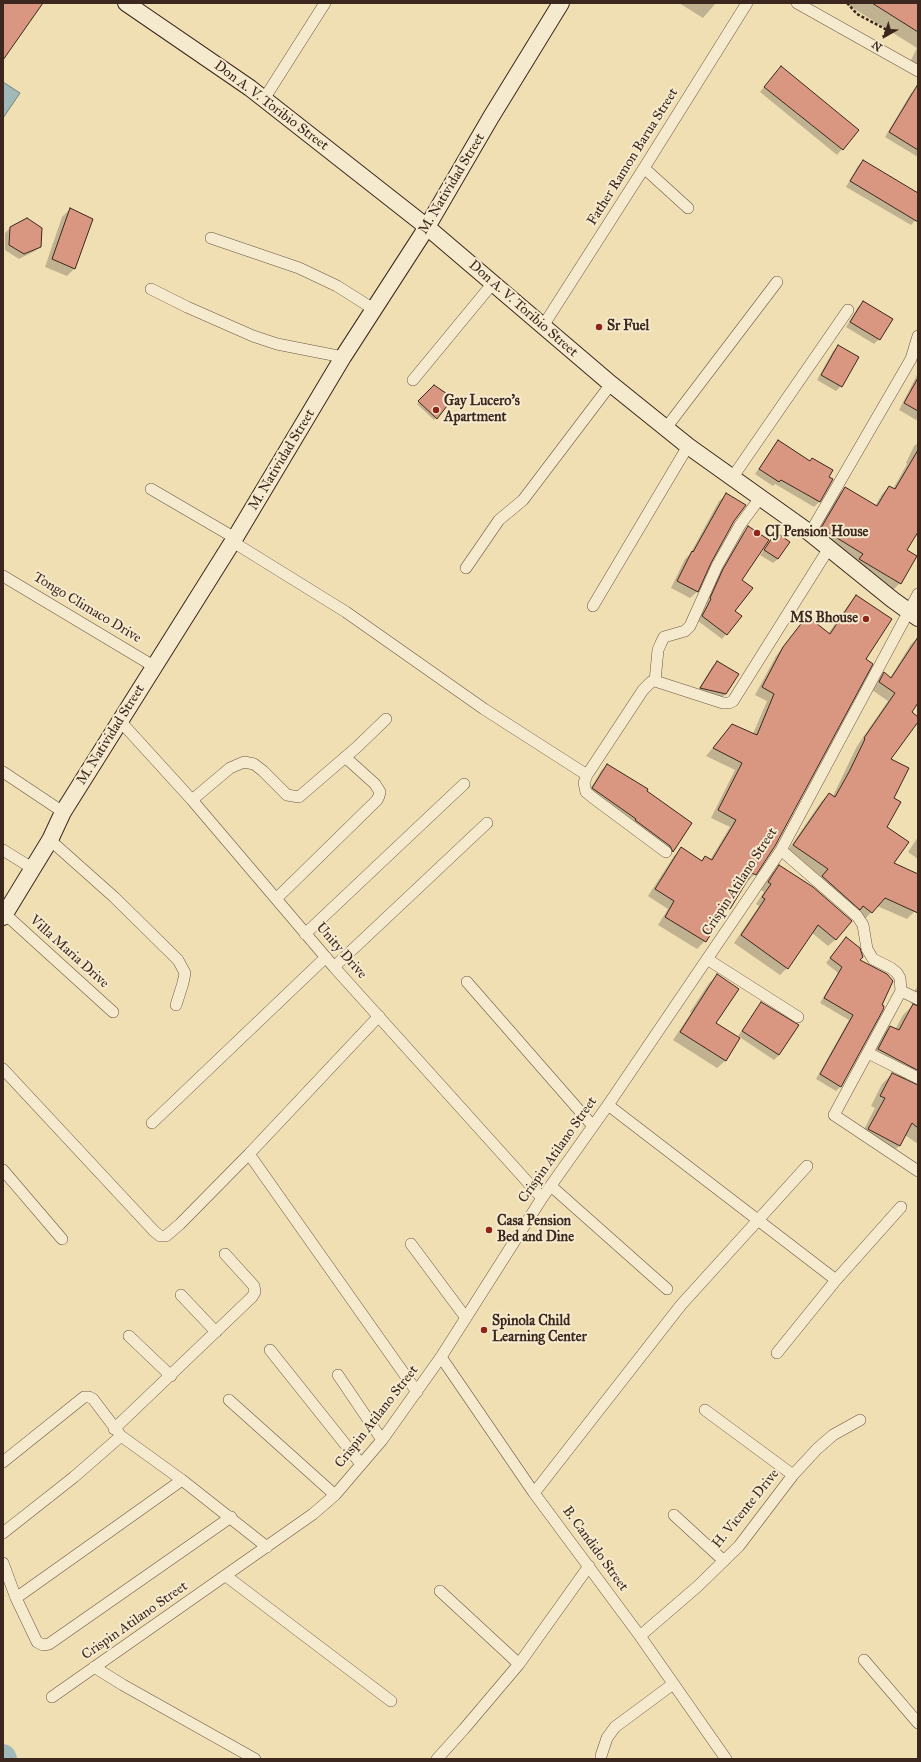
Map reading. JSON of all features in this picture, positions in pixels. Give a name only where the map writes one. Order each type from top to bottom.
[{"type":"street","name":"Don A. V. Toribio Street","points":[[126,3],[264,99],[427,226],[611,384],[688,446],[810,533],[914,615]]},
{"type":"street","points":[[264,99],[326,3]]},
{"type":"street","name":"M. Natividad Street","points":[[6,908],[50,840],[63,812],[121,722],[234,540],[343,357],[375,310],[427,226],[491,117],[561,3]]},
{"type":"street","name":"Father Ramon Barua Street","points":[[543,326],[644,168],[746,3]]},
{"type":"street","points":[[797,3],[918,71]]},
{"type":"street","points":[[644,168],[688,208]]},
{"type":"street","points":[[211,238],[298,268],[337,286],[375,310]]},
{"type":"street","points":[[666,428],[777,282]]},
{"type":"street","points":[[413,380],[493,283]]},
{"type":"street","points":[[151,289],[252,336],[284,346],[343,357]]},
{"type":"street","points":[[732,478],[848,310]]},
{"type":"street","points":[[810,533],[911,359],[918,336]]},
{"type":"street","points":[[466,568],[499,520],[523,500],[611,384]]},
{"type":"street","points":[[593,606],[688,446]]},
{"type":"street","points":[[151,489],[346,612],[484,708],[586,775]]},
{"type":"street","points":[[655,681],[658,650],[661,643],[664,638],[686,632],[717,566],[740,525],[760,498]]},
{"type":"street","points":[[666,852],[586,792],[584,782],[586,775],[647,685],[655,681],[723,703],[733,701],[829,548]]},
{"type":"street","name":"Tongo Climaco Drive","points":[[3,576],[155,667]]},
{"type":"street","name":"Crispin Atilano Street","points":[[52,1697],[313,1514],[335,1494],[382,1440],[441,1357],[542,1198],[592,1125],[608,1105],[781,850],[914,615],[918,594]]},
{"type":"street","points":[[192,800],[230,768],[244,762],[254,764],[287,795],[299,797],[386,719]]},
{"type":"street","name":"Unity Drive","points":[[121,722],[192,800],[334,967],[542,1198]]},
{"type":"street","points":[[276,899],[380,796],[380,792],[375,784],[345,757]]},
{"type":"street","points":[[3,772],[63,812]]},
{"type":"street","points":[[305,934],[464,784]]},
{"type":"street","points":[[334,967],[487,823]]},
{"type":"street","points":[[50,840],[114,897],[178,960],[185,972],[184,983],[176,1005]]},
{"type":"street","points":[[3,850],[32,868]]},
{"type":"street","points":[[781,850],[857,916],[863,925],[867,949],[872,958],[897,973],[902,983],[901,991],[834,1115],[918,1171]]},
{"type":"street","name":"Villa Maria Drive","points":[[6,908],[113,1012]]},
{"type":"street","points":[[152,1123],[326,957]]},
{"type":"street","points":[[707,959],[798,1017]]},
{"type":"street","points":[[467,982],[592,1125]]},
{"type":"street","points":[[901,991],[918,1000]]},
{"type":"street","points":[[3,1069],[154,1231],[160,1236],[166,1236],[180,1224],[248,1154],[379,1016]]},
{"type":"street","points":[[868,1053],[918,1078]]},
{"type":"street","points":[[608,1105],[836,1280]]},
{"type":"street","points":[[248,1154],[417,1392]]},
{"type":"street","points":[[534,1493],[681,1305],[807,1166]]},
{"type":"street","points":[[3,1170],[62,1239]]},
{"type":"street","points":[[551,1186],[667,1289]]},
{"type":"street","points":[[776,1353],[836,1280],[901,1207]]},
{"type":"street","points":[[411,1244],[466,1318]]},
{"type":"street","points":[[3,1533],[74,1477],[171,1376],[255,1292],[254,1286],[225,1254]]},
{"type":"street","points":[[181,1295],[216,1332]]},
{"type":"street","points":[[129,1336],[171,1376]]},
{"type":"street","points":[[270,1350],[361,1464]]},
{"type":"street","name":"B. Candido Street","points":[[441,1357],[534,1493],[640,1636],[726,1759]]},
{"type":"street","points":[[338,1374],[382,1440]]},
{"type":"street","points":[[3,1462],[84,1397],[89,1397],[93,1399],[118,1432],[231,1517],[267,1547]]},
{"type":"street","points":[[229,1400],[335,1494]]},
{"type":"street","points":[[705,1410],[793,1475]]},
{"type":"street","name":"H. Vicente Drive","points":[[640,1636],[676,1606],[724,1561],[752,1530],[793,1475],[817,1449],[833,1435],[860,1420]]},
{"type":"street","points":[[16,1598],[182,1480]]},
{"type":"street","points":[[674,1515],[724,1561]]},
{"type":"street","points":[[3,1563],[16,1598],[37,1642],[43,1645],[49,1644],[231,1517]]},
{"type":"street","points":[[437,1759],[519,1664],[589,1566]]},
{"type":"street","points":[[226,1576],[391,1701]]},
{"type":"street","points":[[440,1591],[519,1664]]},
{"type":"street","points":[[864,1660],[918,1723]]},
{"type":"street","points":[[94,1667],[123,1685],[255,1759]]},
{"type":"street","points":[[600,1758],[607,1738],[615,1727],[673,1684]]},
{"type":"path","points":[[847,3],[858,14],[887,30],[883,37]]},
{"type":"water","points":[[3,82],[20,93],[3,118]]},
{"type":"building","points":[[3,3],[43,3],[3,60]]},
{"type":"building","points":[[872,3],[918,3],[918,32]]},
{"type":"building","points":[[781,66],[859,130],[843,150],[764,87]]},
{"type":"building","points":[[918,84],[918,150],[889,132]]},
{"type":"building","points":[[863,160],[918,193],[918,222],[850,181]]},
{"type":"building","points":[[70,208],[93,219],[75,269],[52,259]]},
{"type":"building","points":[[27,218],[42,228],[41,247],[24,254],[9,245],[10,227]]},
{"type":"building","points":[[863,301],[893,319],[880,340],[850,322]]},
{"type":"building","points":[[838,345],[859,357],[842,387],[821,375]]},
{"type":"building","points":[[918,378],[918,411],[904,403]]},
{"type":"building","name":"Gay Lucero's Apartment","points":[[434,385],[453,398],[437,419],[418,401]]},
{"type":"building","points":[[778,440],[810,461],[812,458],[833,470],[829,477],[833,479],[820,502],[781,480],[779,482],[759,469]]},
{"type":"building","points":[[918,450],[918,532],[907,550],[917,556],[901,584],[859,559],[863,554],[821,528],[845,487],[877,506],[889,486],[895,489]]},
{"type":"building","points":[[726,493],[746,505],[734,521],[711,563],[698,592],[677,581],[692,551],[693,552]]},
{"type":"building","points":[[748,526],[769,540],[742,580],[753,588],[735,611],[742,616],[727,635],[702,616],[711,599],[710,598],[723,569]]},
{"type":"building","points":[[776,532],[790,542],[778,559],[764,550]]},
{"type":"building","points":[[856,595],[892,619],[866,659],[873,664],[775,846],[756,875],[752,873],[730,909],[727,907],[706,942],[665,917],[674,901],[655,889],[681,847],[702,861],[705,856],[712,860],[736,820],[718,810],[742,763],[713,748],[732,724],[757,735],[774,694],[762,687],[783,647],[807,616],[830,634]]},
{"type":"building","points":[[918,637],[918,703],[912,712],[918,717],[918,722],[891,759],[909,768],[894,798],[901,802],[887,827],[909,842],[894,863],[918,874],[918,913],[885,898],[872,913],[863,906],[860,910],[822,876],[828,869],[793,845],[829,793],[835,797],[849,772],[865,739],[864,738],[895,693],[879,682],[884,672],[891,678]]},
{"type":"building","points":[[717,661],[739,674],[726,694],[700,688]]},
{"type":"building","points":[[607,764],[648,789],[647,791],[692,823],[673,852],[670,846],[635,820],[636,819],[592,788]]},
{"type":"building","points":[[779,865],[813,887],[852,921],[836,940],[818,925],[788,969],[741,935],[765,899],[762,897],[771,884],[768,882]]},
{"type":"building","points":[[846,937],[860,948],[863,957],[860,960],[887,974],[893,981],[882,1005],[884,1006],[883,1010],[841,1087],[820,1074],[853,1015],[824,998],[842,967],[830,958]]},
{"type":"building","points":[[717,974],[739,989],[716,1023],[740,1038],[726,1061],[680,1032]]},
{"type":"building","points":[[761,1002],[799,1025],[779,1055],[742,1031]]},
{"type":"building","points":[[913,1004],[918,1006],[917,1070],[878,1049],[890,1026],[899,1030]]},
{"type":"building","points":[[892,1073],[918,1085],[918,1128],[912,1123],[900,1146],[868,1129],[885,1098],[880,1096]]},
{"type":"place","name":"Sr Fuel","points":[[599,327]]},
{"type":"place","name":"Gay Lucero's Apartment","points":[[436,410]]},
{"type":"place","name":"CJ Pension House","points":[[757,533]]},
{"type":"place","name":"MS Bhouse","points":[[866,619]]},
{"type":"place","name":"Casa Pension Bed and Dine","points":[[489,1230]]},
{"type":"place","name":"Spinola Child Learning Center","points":[[484,1330]]}]
